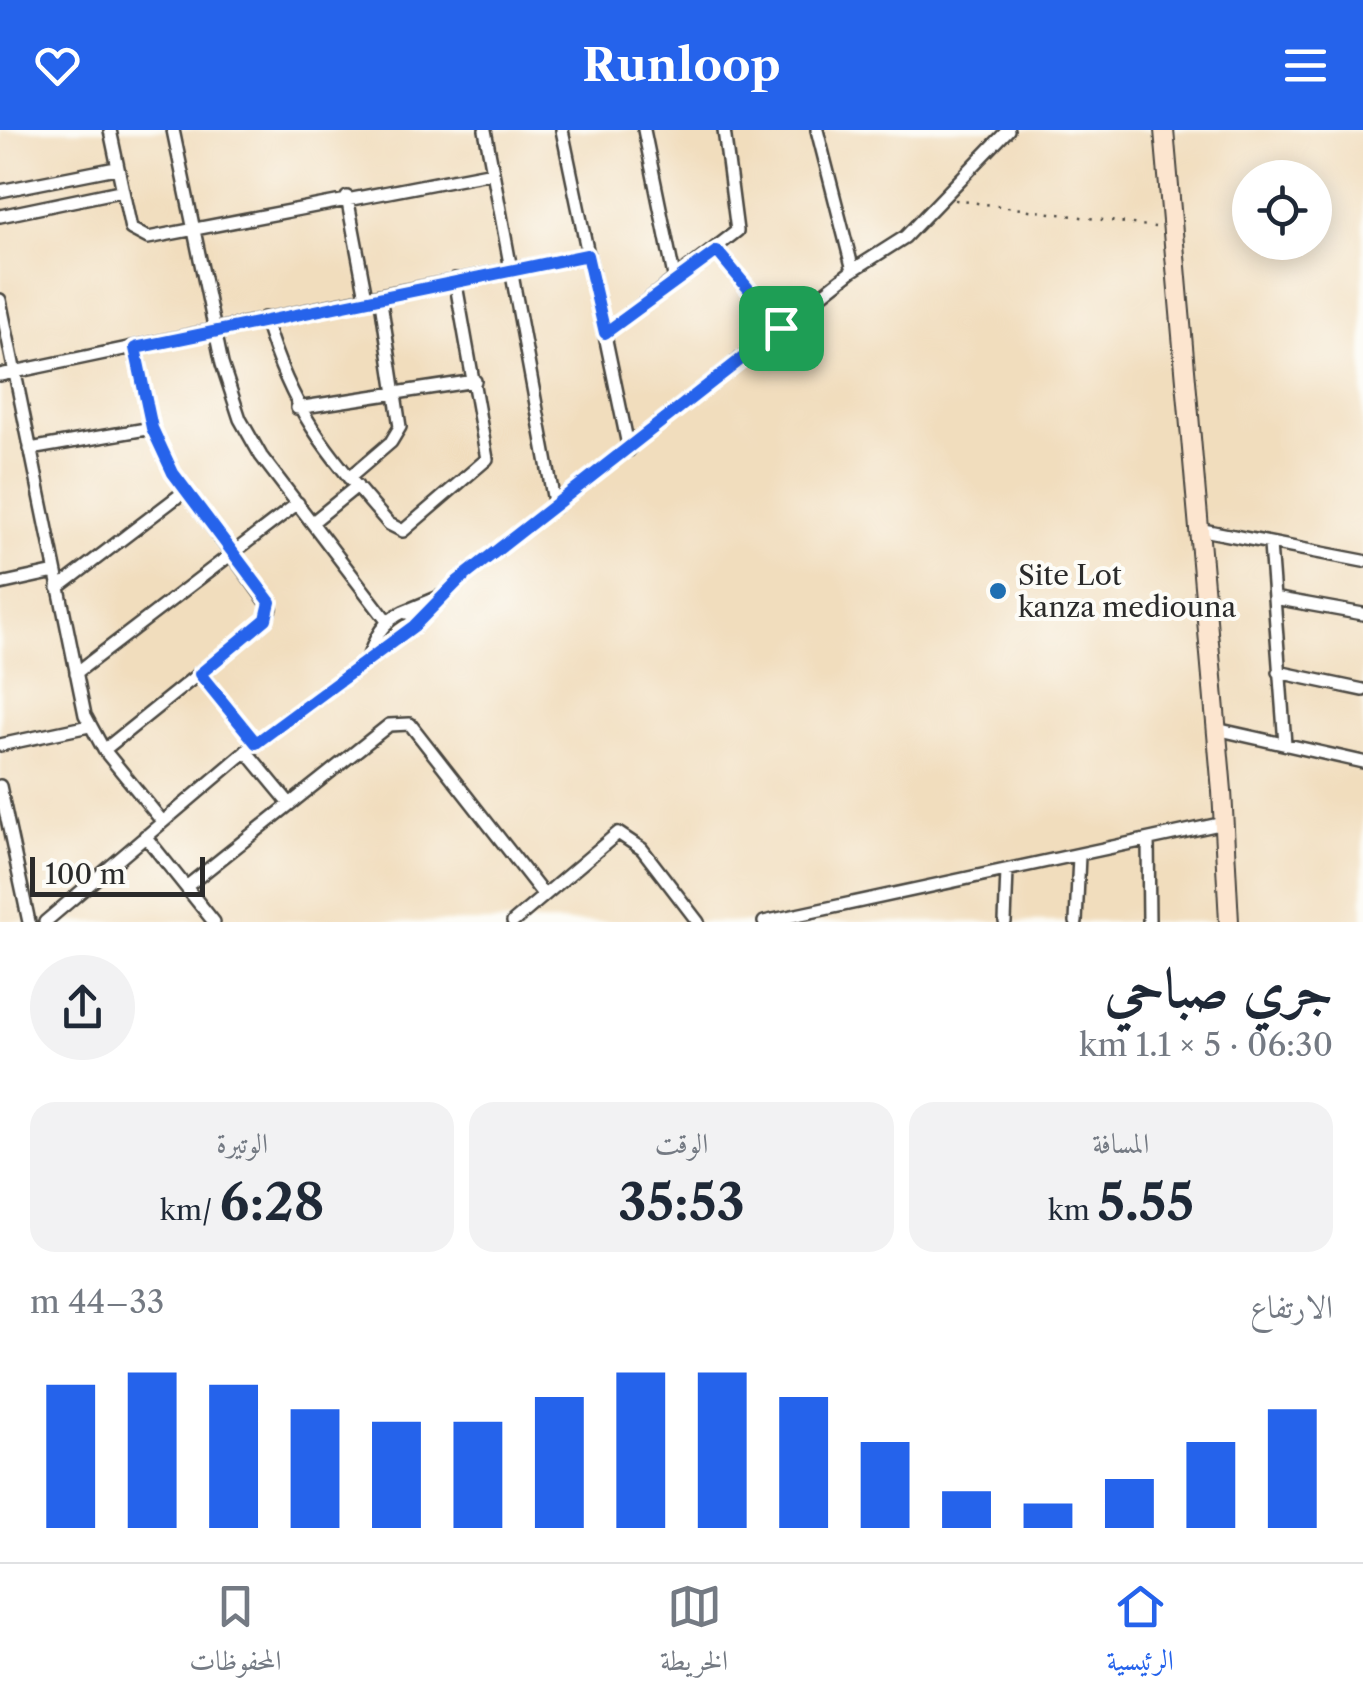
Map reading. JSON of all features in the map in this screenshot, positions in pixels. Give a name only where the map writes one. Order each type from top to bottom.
[{"type":"street","points":[[110,130],[130,230],[148,238],[493,172]]},
{"type":"street","points":[[173,130],[214,330],[240,419],[261,456],[387,621]]},
{"type":"street","points":[[485,130],[555,507]]},
{"type":"street","points":[[562,130],[629,450]]},
{"type":"street","points":[[644,130],[674,281]]},
{"type":"street","points":[[605,333],[735,236],[739,224],[724,130]]},
{"type":"street","points":[[816,130],[853,270]]},
{"type":"street","points":[[45,922],[251,747],[414,626],[444,596],[853,270],[896,244],[1008,130]]},
{"type":"street","points":[[1164,130],[1224,823],[1229,922]]},
{"type":"street","points":[[0,191],[116,168]]},
{"type":"street","points":[[0,216],[120,192]]},
{"type":"street","points":[[347,197],[366,297]]},
{"type":"street","points":[[717,251],[781,328]]},
{"type":"street","points":[[0,375],[366,297],[587,255]]},
{"type":"street","points":[[264,318],[297,408],[389,524],[403,531],[477,472],[487,457],[456,280]]},
{"type":"street","points":[[314,522],[397,435],[398,394],[380,295]]},
{"type":"street","points":[[0,300],[89,726],[162,822]]},
{"type":"street","points":[[104,750],[263,622],[271,610],[268,598],[185,491],[152,428],[135,348]]},
{"type":"street","points":[[297,408],[476,381]]},
{"type":"street","points":[[30,449],[152,428]]},
{"type":"street","points":[[58,588],[185,491]]},
{"type":"street","points":[[76,673],[298,503]]},
{"type":"street","points":[[1198,529],[1363,561]]},
{"type":"street","points":[[1270,544],[1284,744]]},
{"type":"street","points":[[0,584],[55,572]]},
{"type":"street","points":[[368,658],[377,632],[387,621],[444,596]]},
{"type":"street","points":[[1274,598],[1363,614]]},
{"type":"street","points":[[404,612],[413,615],[414,626]]},
{"type":"street","points":[[377,632],[380,642],[389,645]]},
{"type":"street","points":[[1278,672],[1363,690]]},
{"type":"street","points":[[200,674],[290,804]]},
{"type":"street","points":[[186,887],[389,725],[410,724],[543,894]]},
{"type":"street","points":[[0,745],[89,726]]},
{"type":"street","points":[[1216,729],[1363,762]]},
{"type":"street","points":[[0,786],[29,922]]},
{"type":"street","points":[[764,922],[1224,823]]},
{"type":"street","points":[[513,922],[618,834],[642,849],[698,922]]},
{"type":"street","points":[[145,836],[214,922]]},
{"type":"street","points":[[1148,840],[1149,922]]},
{"type":"street","points":[[1076,922],[1079,856]]},
{"type":"street","points":[[1005,922],[1007,871]]},
{"type":"path","points":[[944,198],[1172,228]]},
{"type":"place","name":"Site Lot kanza mediouna","points":[[998,591]]},
{"type":"route","points":[[717,251],[781,328],[458,581],[414,626],[256,743],[200,674],[263,622],[271,606],[173,473],[152,428],[135,348],[264,318],[587,255],[605,333],[717,251]]}]
